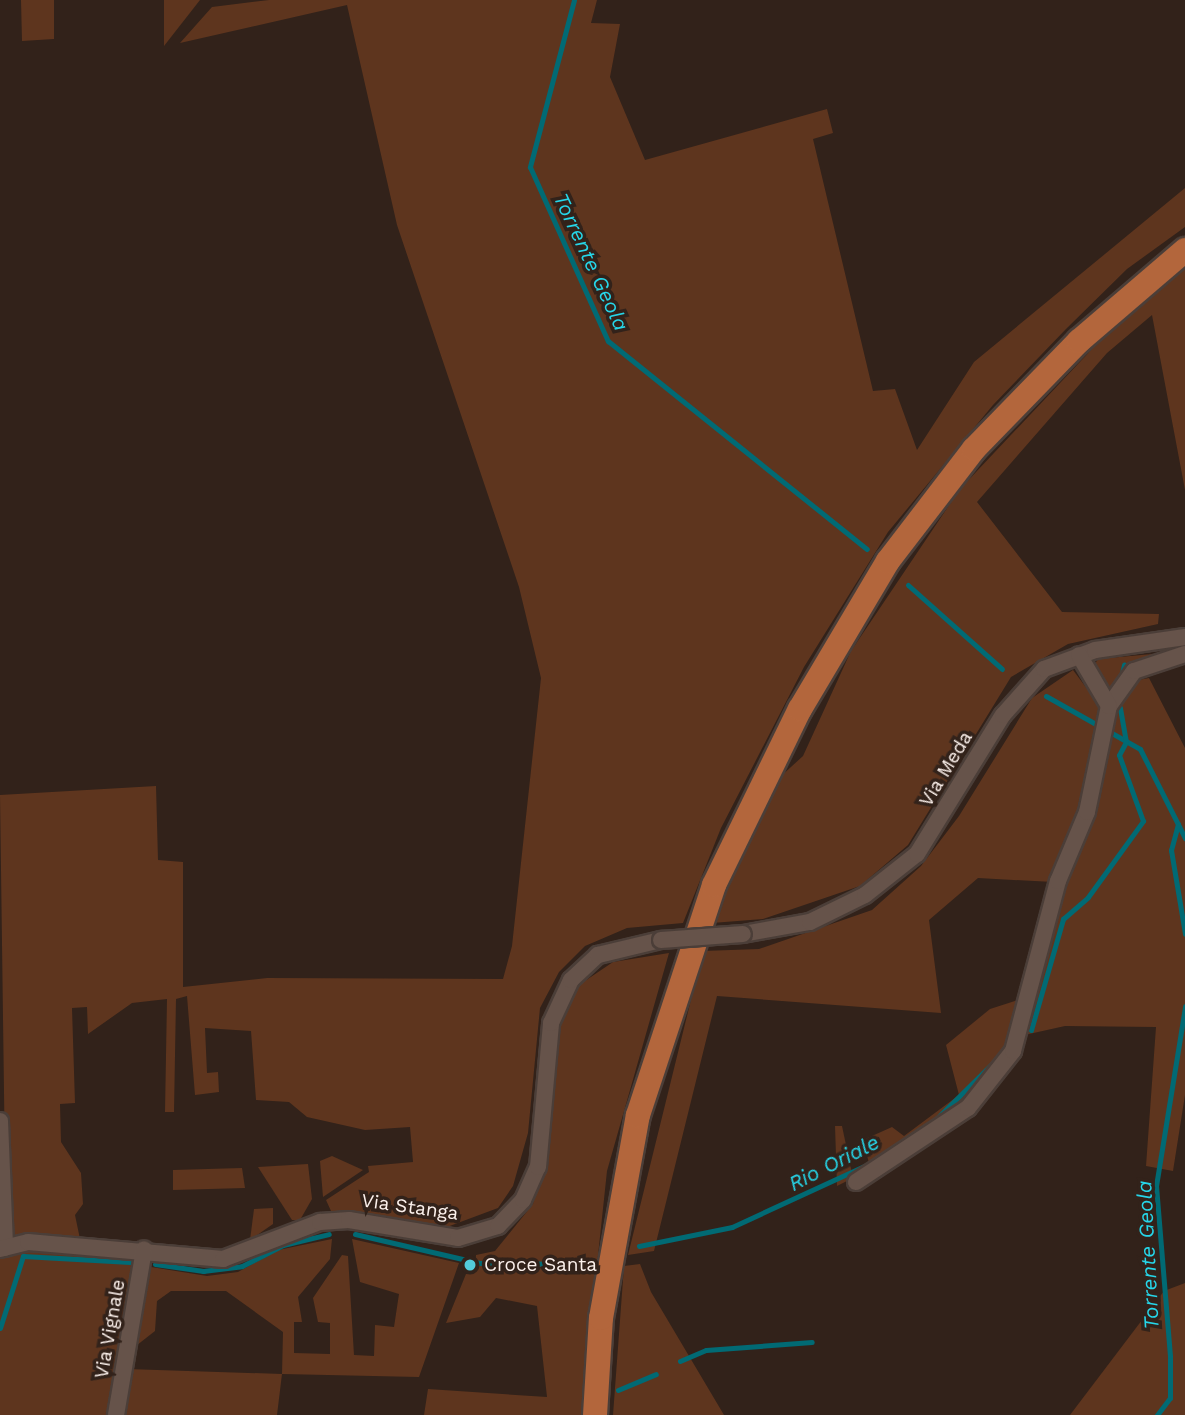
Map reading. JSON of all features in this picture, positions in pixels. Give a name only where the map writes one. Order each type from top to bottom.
[{"type":"highway","points":[[595,1415],[601,1318],[638,1115],[714,885],[800,709],[888,561],[974,449],[1079,341],[1185,250]]},
{"type":"street","name":"Via Meda","points":[[661,940],[743,934],[810,922],[865,895],[917,854],[1024,687],[1044,669],[1079,654],[1185,637]]},
{"type":"street","points":[[1079,654],[1108,713]]},
{"type":"street","points":[[856,1182],[968,1108],[1013,1051],[1103,739],[1108,713],[1134,671],[1185,654]]},
{"type":"street","name":"Via Stanga","points":[[2,1248],[28,1242],[144,1249],[223,1259],[298,1228],[349,1220],[458,1238],[498,1226],[523,1200],[538,1167],[551,1023],[571,981],[598,955],[661,940]]},
{"type":"street","points":[[0,1121],[2,1248]]},
{"type":"street","name":"Via Vignale","points":[[116,1415],[144,1249]]},
{"type":"shaded area","points":[[21,0],[54,0],[54,39],[22,41]]},
{"type":"shaded area","points":[[164,0],[200,0],[164,46]]},
{"type":"shaded area","points":[[269,0],[597,0],[591,23],[620,24],[610,77],[645,160],[827,109],[833,133],[813,139],[873,391],[895,389],[917,450],[974,362],[1185,188],[1185,227],[1127,269],[1066,329],[993,405],[888,532],[804,667],[721,828],[683,923],[627,928],[585,946],[559,972],[540,1008],[528,1133],[513,1186],[498,1208],[447,1227],[331,1211],[326,1200],[369,1172],[368,1166],[413,1162],[410,1127],[365,1130],[307,1117],[289,1102],[256,1100],[251,1031],[205,1028],[207,1073],[218,1072],[219,1092],[195,1095],[187,996],[176,999],[174,1112],[165,1112],[167,999],[132,1003],[88,1034],[87,1007],[72,1008],[75,1103],[60,1104],[61,1142],[81,1173],[83,1204],[75,1215],[80,1239],[6,1240],[0,795],[156,786],[158,860],[183,862],[183,987],[267,978],[503,979],[512,946],[541,678],[519,587],[397,225],[347,5],[180,43],[212,7]]},
{"type":"shaded area","points":[[1185,269],[1185,490],[1152,315],[1107,353],[977,502],[1062,612],[1159,614],[1158,624],[1068,644],[1011,677],[908,845],[860,886],[763,919],[712,923],[780,777],[803,756],[851,651],[960,489],[1093,348]]},
{"type":"shaded area","points":[[1163,653],[1130,668],[1113,697],[1093,667],[1098,659]]},
{"type":"shaded area","points":[[1073,670],[1103,710],[1133,681],[1149,678],[1185,748],[1185,1095],[1173,1171],[1146,1166],[1156,1027],[1065,1026],[1020,1036],[939,1124],[870,1167],[863,1140],[892,1127],[904,1136],[959,1095],[946,1045],[990,1009],[1021,999],[1053,882],[978,878],[929,920],[941,1013],[717,996],[654,1251],[628,1255],[703,951],[759,949],[872,910],[921,866],[959,816],[1032,698]]},
{"type":"shaded area","points":[[669,953],[607,1171],[581,1415],[424,1415],[428,1389],[547,1397],[537,1306],[496,1298],[480,1317],[446,1323],[466,1274],[475,1273],[476,1255],[495,1251],[533,1204],[556,1023],[573,989],[613,962]]},
{"type":"shaded area","points":[[835,1126],[842,1126],[853,1178],[837,1186]]},
{"type":"shaded area","points":[[332,1156],[363,1170],[323,1197],[320,1161]]},
{"type":"shaded area","points":[[308,1164],[312,1199],[300,1220],[292,1220],[258,1167]]},
{"type":"shaded area","points":[[242,1168],[245,1188],[173,1190],[173,1170]]},
{"type":"shaded area","points":[[273,1208],[273,1224],[250,1240],[254,1209]]},
{"type":"shaded area","points":[[332,1239],[330,1259],[298,1297],[302,1322],[294,1322],[294,1353],[330,1354],[330,1323],[318,1322],[313,1298],[342,1255],[348,1256],[354,1355],[374,1356],[375,1325],[394,1327],[399,1294],[360,1282],[352,1239],[459,1263],[419,1377],[282,1374],[283,1332],[226,1291],[171,1291],[157,1301],[155,1331],[132,1349],[145,1266],[207,1276],[238,1272],[278,1250]]},
{"type":"shaded area","points":[[19,1251],[130,1253],[136,1262],[111,1415],[0,1415],[0,1257]]},
{"type":"shaded area","points":[[640,1264],[651,1292],[724,1415],[613,1415],[624,1266]]},
{"type":"shaded area","points":[[1185,1283],[1185,1415],[1070,1415],[1164,1291]]},
{"type":"shaded area","points":[[127,1369],[282,1374],[277,1415],[119,1415]]},
{"type":"waterway","name":"Torrente Geola","points":[[574,0],[530,167],[608,341],[867,549]]},
{"type":"waterway","name":"Torrente Geola","points":[[908,585],[1002,669]]},
{"type":"waterway","points":[[1120,682],[1124,664]]},
{"type":"waterway","name":"Torrente Geola","points":[[1046,696],[1140,749],[1185,838]]},
{"type":"waterway","name":"Rio Oriale","points":[[1031,1030],[1063,919],[1088,897],[1143,821],[1119,755],[1126,742],[1120,708]]},
{"type":"waterway","name":"Torrente Geola","points":[[1178,824],[1171,850],[1185,934]]},
{"type":"waterway","name":"Torrente Geola","points":[[1157,1415],[1170,1398],[1170,1356],[1156,1186],[1185,1006]]},
{"type":"waterway","name":"Rio Oriale","points":[[932,1123],[997,1059]]},
{"type":"waterway","name":"Rio Oriale","points":[[639,1246],[732,1227],[875,1161]]},
{"type":"waterway","name":"Rio Oriale","points":[[155,1264],[203,1271],[242,1266],[283,1245],[329,1234]]},
{"type":"waterway","name":"Rio Oriale","points":[[355,1234],[480,1263],[582,1264]]},
{"type":"waterway","name":"Rio Oriale","points":[[0,1328],[23,1256],[130,1262]]},
{"type":"waterway","points":[[680,1361],[706,1350],[812,1342]]},
{"type":"waterway","points":[[618,1390],[656,1374]]},
{"type":"place","name":"Croce Santa","points":[[470,1265]]}]
